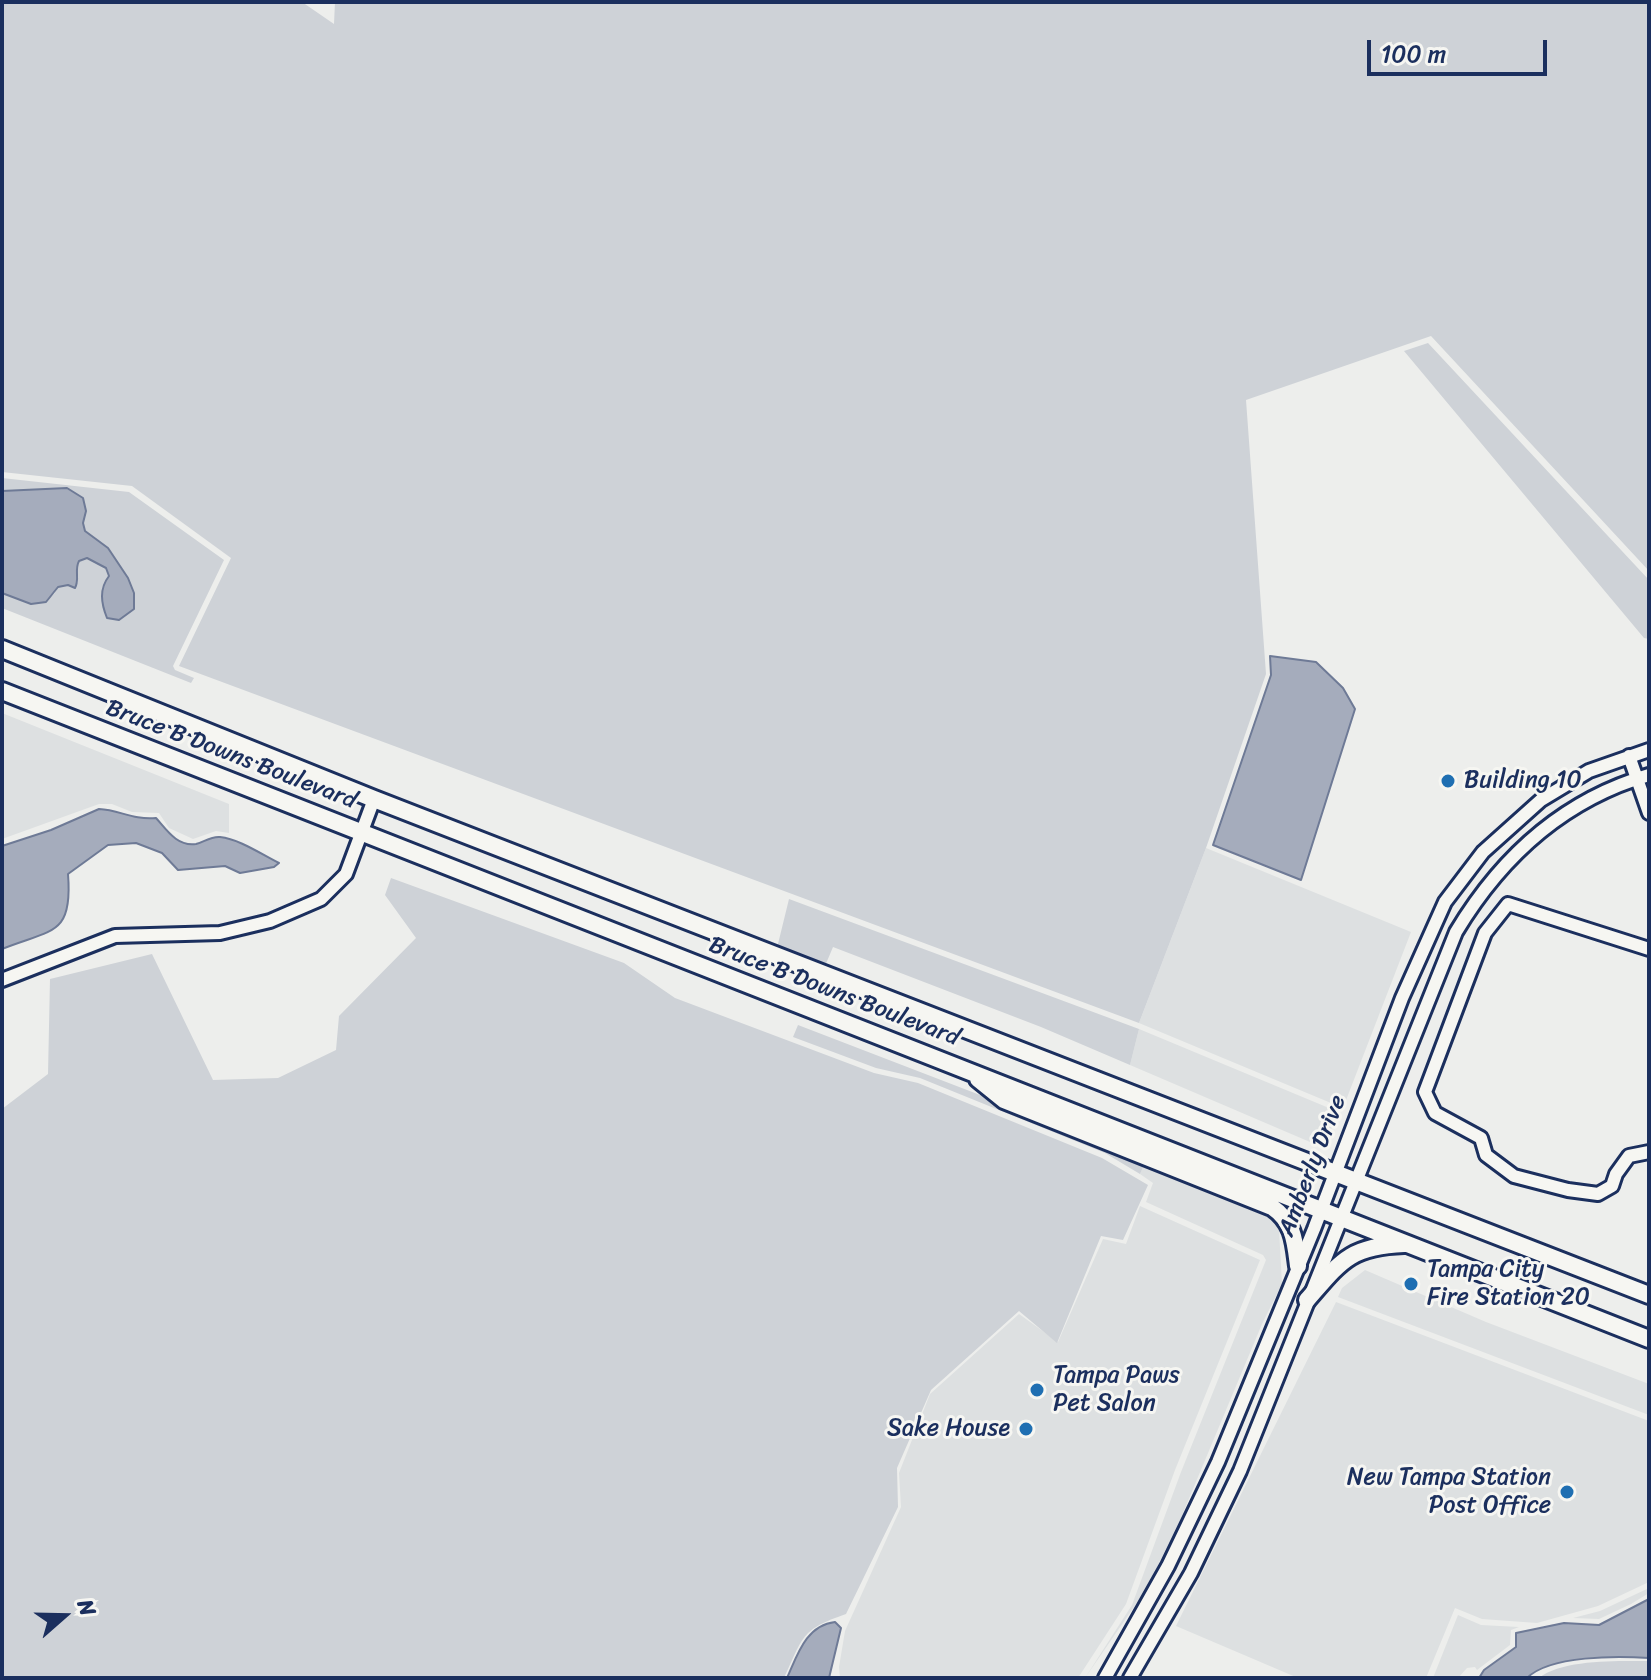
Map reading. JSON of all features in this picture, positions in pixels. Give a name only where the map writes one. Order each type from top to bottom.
[{"type":"main road","name":"Bruce B Downs Boulevard","points":[[2,649],[374,799],[1649,1295]]},
{"type":"main road","name":"Bruce B Downs Boulevard","points":[[2,691],[1649,1339]]},
{"type":"main road","points":[[968,1070],[1004,1100],[1272,1207],[1286,1218],[1291,1227],[1298,1266]]},
{"type":"main road","points":[[1307,1300],[1334,1269],[1356,1252],[1371,1246],[1410,1244]]},
{"type":"street","name":"Amberly Drive","points":[[1105,1678],[1162,1579],[1204,1494],[1321,1209],[1425,943],[1455,887],[1499,835],[1541,800],[1589,771],[1649,750]]},
{"type":"street","points":[[1629,756],[1643,777],[1649,813]]},
{"type":"street","name":"Amberly Drive","points":[[1130,1678],[1191,1573],[1236,1479],[1442,961],[1471,908],[1508,860],[1532,837],[1574,807],[1643,777]]},
{"type":"street","points":[[2,980],[115,936],[220,933],[270,921],[321,899],[346,874],[374,799]]},
{"type":"street","points":[[1649,949],[1508,904],[1485,933],[1425,1092],[1435,1113],[1481,1138],[1486,1155],[1514,1176],[1598,1194],[1612,1186],[1616,1174],[1629,1156],[1649,1152]]},
{"type":"shaded area","points":[[2,2],[302,2],[334,24],[335,2],[1649,2],[1649,571],[1431,336],[1246,400],[1266,674],[1206,848],[1139,1023],[179,666],[231,558],[132,486],[2,472]]},
{"type":"shaded area","points":[[1428,343],[1649,580],[1649,639],[1644,638],[1404,351]]},
{"type":"shaded area","points":[[2,478],[129,492],[224,560],[173,666],[175,670],[194,678],[191,683],[2,608],[2,593],[31,604],[54,594],[58,587],[78,583],[75,568],[79,561],[87,558],[106,568],[109,576],[128,578],[108,548],[85,531],[86,511],[67,488],[2,491]]},
{"type":"shaded area","points":[[2,713],[229,804],[229,833],[216,831],[193,839],[169,828],[159,813],[132,812],[112,804],[99,804],[2,839]]},
{"type":"shaded area","points":[[1206,848],[1411,932],[1343,1108],[1139,1023]]},
{"type":"shaded area","points":[[391,878],[624,963],[675,998],[874,1073],[918,1083],[1102,1158],[1148,1185],[1123,1240],[1101,1236],[1057,1343],[1019,1311],[931,1390],[897,1468],[898,1507],[846,1614],[820,1625],[805,1636],[784,1678],[2,1678],[2,1109],[48,1074],[50,979],[152,954],[213,1080],[278,1078],[336,1050],[339,1016],[416,938],[385,895]]},
{"type":"shaded area","points":[[789,899],[1139,1029],[1130,1065],[1041,1027],[833,947],[825,966],[777,948]]},
{"type":"shaded area","points":[[798,1025],[1145,1163],[1140,1174],[1105,1153],[920,1078],[876,1068],[793,1037]]},
{"type":"shaded area","points":[[1139,1029],[1341,1113],[1328,1134],[1310,1142],[1130,1065]]},
{"type":"shaded area","points":[[1145,1163],[1267,1212],[1279,1229],[1282,1284],[1262,1324],[1180,1520],[1147,1588],[1085,1678],[1132,1605],[1181,1472],[1266,1260],[1263,1255],[1146,1202],[1153,1183],[1140,1174]]},
{"type":"shaded area","points":[[1140,1206],[1260,1260],[1175,1470],[1126,1604],[1078,1678],[840,1678],[845,1631],[901,1507],[899,1473],[930,1394],[1019,1314],[1058,1342],[1103,1239],[1126,1244]]},
{"type":"shaded area","points":[[1365,1270],[1486,1322],[1649,1384],[1649,1415],[1338,1297],[1342,1288]]},
{"type":"shaded area","points":[[1336,1302],[1649,1421],[1649,1582],[1598,1606],[1537,1623],[1482,1619],[1455,1608],[1426,1678],[1298,1678],[1176,1626]]},
{"type":"shaded area","points":[[1649,1588],[1649,1593],[1599,1619],[1573,1618],[1600,1611]]},
{"type":"shaded area","points":[[1458,1615],[1481,1625],[1519,1627],[1511,1630],[1510,1645],[1477,1670],[1475,1667],[1467,1668],[1458,1678],[1433,1678]]},
{"type":"shaded area","points":[[1649,1661],[1649,1678],[1539,1678],[1576,1664]]},
{"type":"water","points":[[67,488],[83,498],[85,531],[108,548],[134,593],[134,609],[119,620],[107,618],[103,607],[102,591],[109,576],[106,568],[87,558],[79,561],[75,588],[68,585],[58,587],[46,602],[31,604],[2,593],[2,491]]},
{"type":"water","points":[[1270,656],[1316,662],[1343,688],[1355,709],[1301,880],[1213,845],[1271,675]]},
{"type":"water","points":[[99,809],[140,818],[156,818],[183,843],[196,844],[214,837],[227,838],[279,863],[274,867],[240,873],[225,866],[178,870],[162,853],[136,843],[108,845],[68,874],[67,909],[56,927],[2,949],[2,846],[51,830]]},
{"type":"water","points":[[1649,1599],[1649,1658],[1568,1661],[1538,1670],[1527,1678],[1479,1678],[1484,1670],[1516,1647],[1516,1633],[1564,1623],[1599,1625]]},
{"type":"water","points":[[835,1622],[841,1628],[829,1678],[787,1678],[810,1635],[825,1624]]},
{"type":"place","name":"Building 10","points":[[1448,781]]},
{"type":"place","name":"Tampa City Fire Station 20","points":[[1411,1284]]},
{"type":"place","name":"Tampa Paws Pet Salon","points":[[1037,1390]]},
{"type":"place","name":"Sake House","points":[[1026,1429]]},
{"type":"place","name":"New Tampa Station Post Office","points":[[1567,1492]]}]
